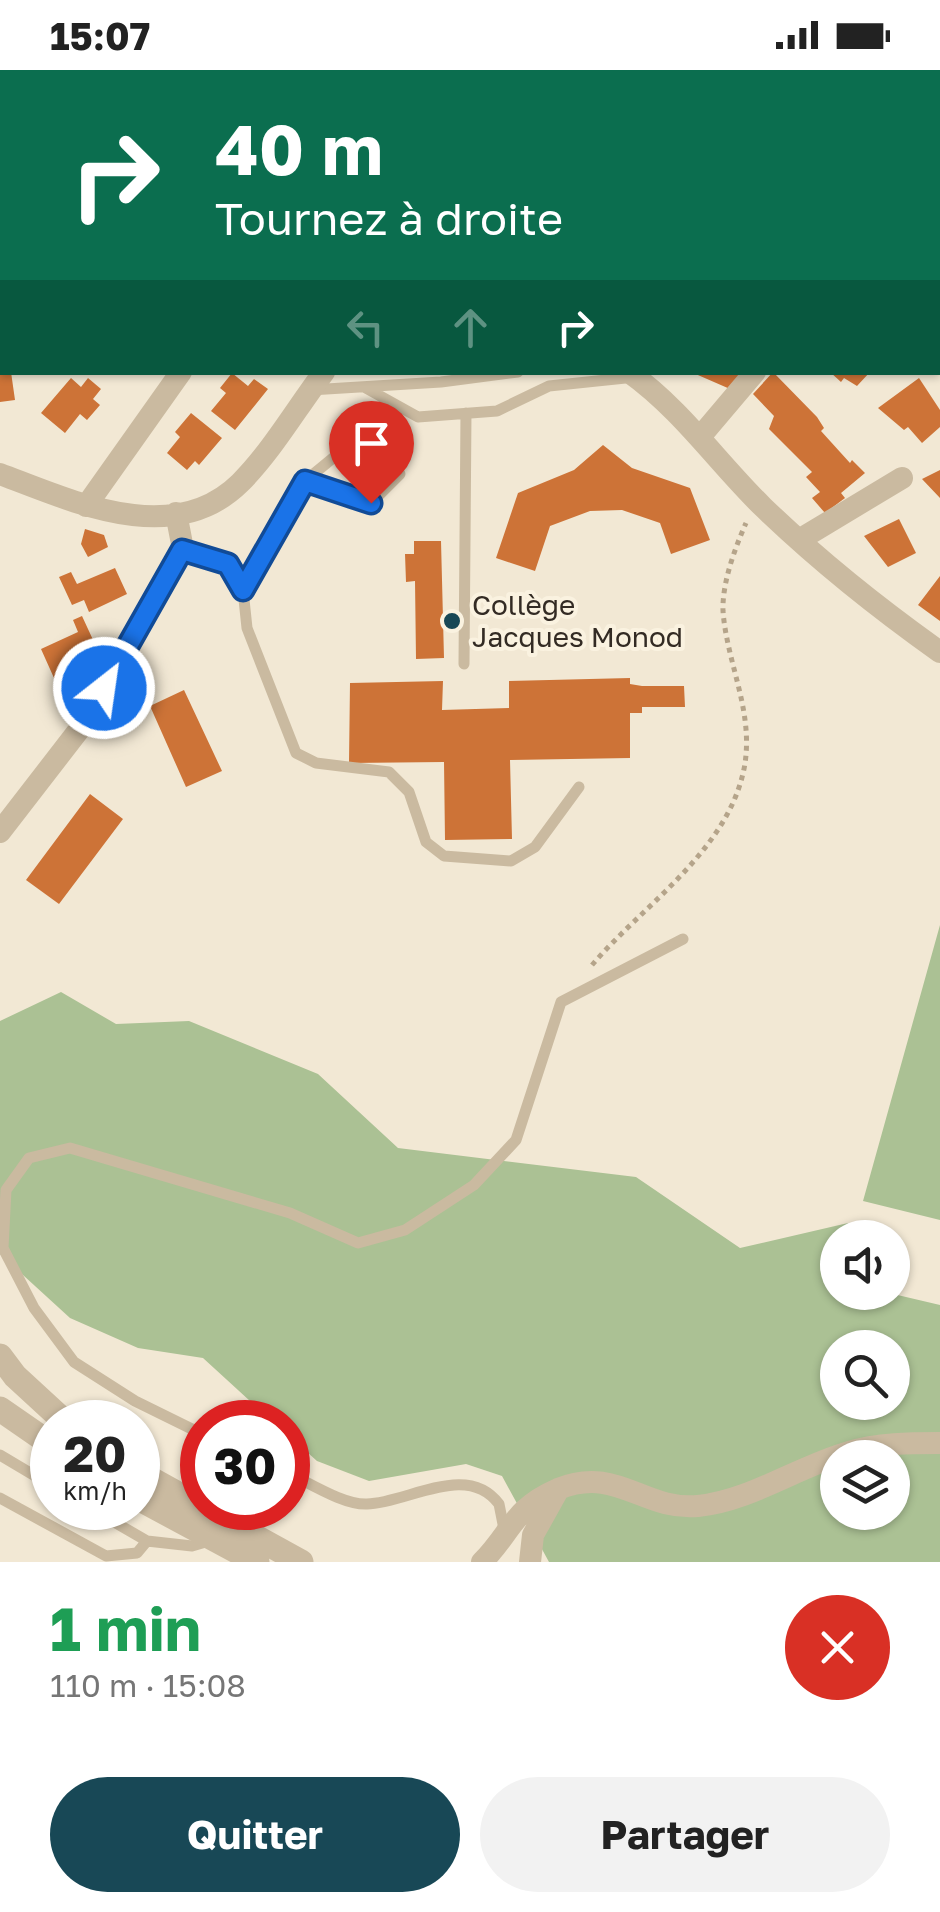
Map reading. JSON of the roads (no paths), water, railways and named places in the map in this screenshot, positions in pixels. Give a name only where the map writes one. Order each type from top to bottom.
[{"type":"street","points":[[86,506],[179,375]]},
{"type":"street","points":[[632,375],[664,396],[756,500],[799,540],[887,615],[940,652]]},
{"type":"street","points":[[700,438],[752,375]]},
{"type":"street","points":[[0,474],[128,518],[206,505],[238,485],[317,381]]},
{"type":"street","points":[[799,540],[902,478]]},
{"type":"street","points":[[0,832],[85,722],[182,550],[176,512]]},
{"type":"street","points":[[0,1356],[41,1400]]},
{"type":"street","points":[[0,1409],[30,1430]]},
{"type":"street","points":[[482,1562],[504,1529],[535,1501],[559,1489],[604,1480],[674,1506],[710,1505],[850,1451],[900,1443],[940,1443]]},
{"type":"street","points":[[160,1484],[302,1562]]},
{"type":"street","points":[[530,1562],[533,1535],[559,1489]]},
{"type":"street","points":[[160,1511],[257,1562]]},
{"type":"lane","points":[[317,381],[364,387],[487,375]]},
{"type":"lane","points":[[364,387],[418,418],[497,411],[549,386],[632,375]]},
{"type":"lane","points":[[464,664],[466,414]]},
{"type":"lane","points":[[243,590],[305,481],[350,444],[400,474],[371,503],[305,481]]},
{"type":"lane","points":[[182,550],[228,564],[243,590],[247,628],[296,753],[316,762],[389,772],[409,792],[426,842],[444,856],[511,861],[535,848],[579,787]]},
{"type":"lane","points":[[180,1423],[135,1401],[74,1362],[34,1308],[4,1248],[6,1190],[30,1158],[70,1148],[290,1214],[358,1243],[405,1230],[474,1186],[516,1140],[561,1002],[683,939]]},
{"type":"lane","points":[[0,1455],[30,1473]]},
{"type":"lane","points":[[310,1482],[363,1505],[444,1486],[476,1487],[499,1504],[504,1529]]},
{"type":"lane","points":[[0,1498],[106,1556],[135,1557],[147,1541]]},
{"type":"lane","points":[[128,1530],[147,1541],[192,1546],[211,1540]]},
{"type":"place","name":"Collège Jacques Monod","points":[[452,621]]}]
